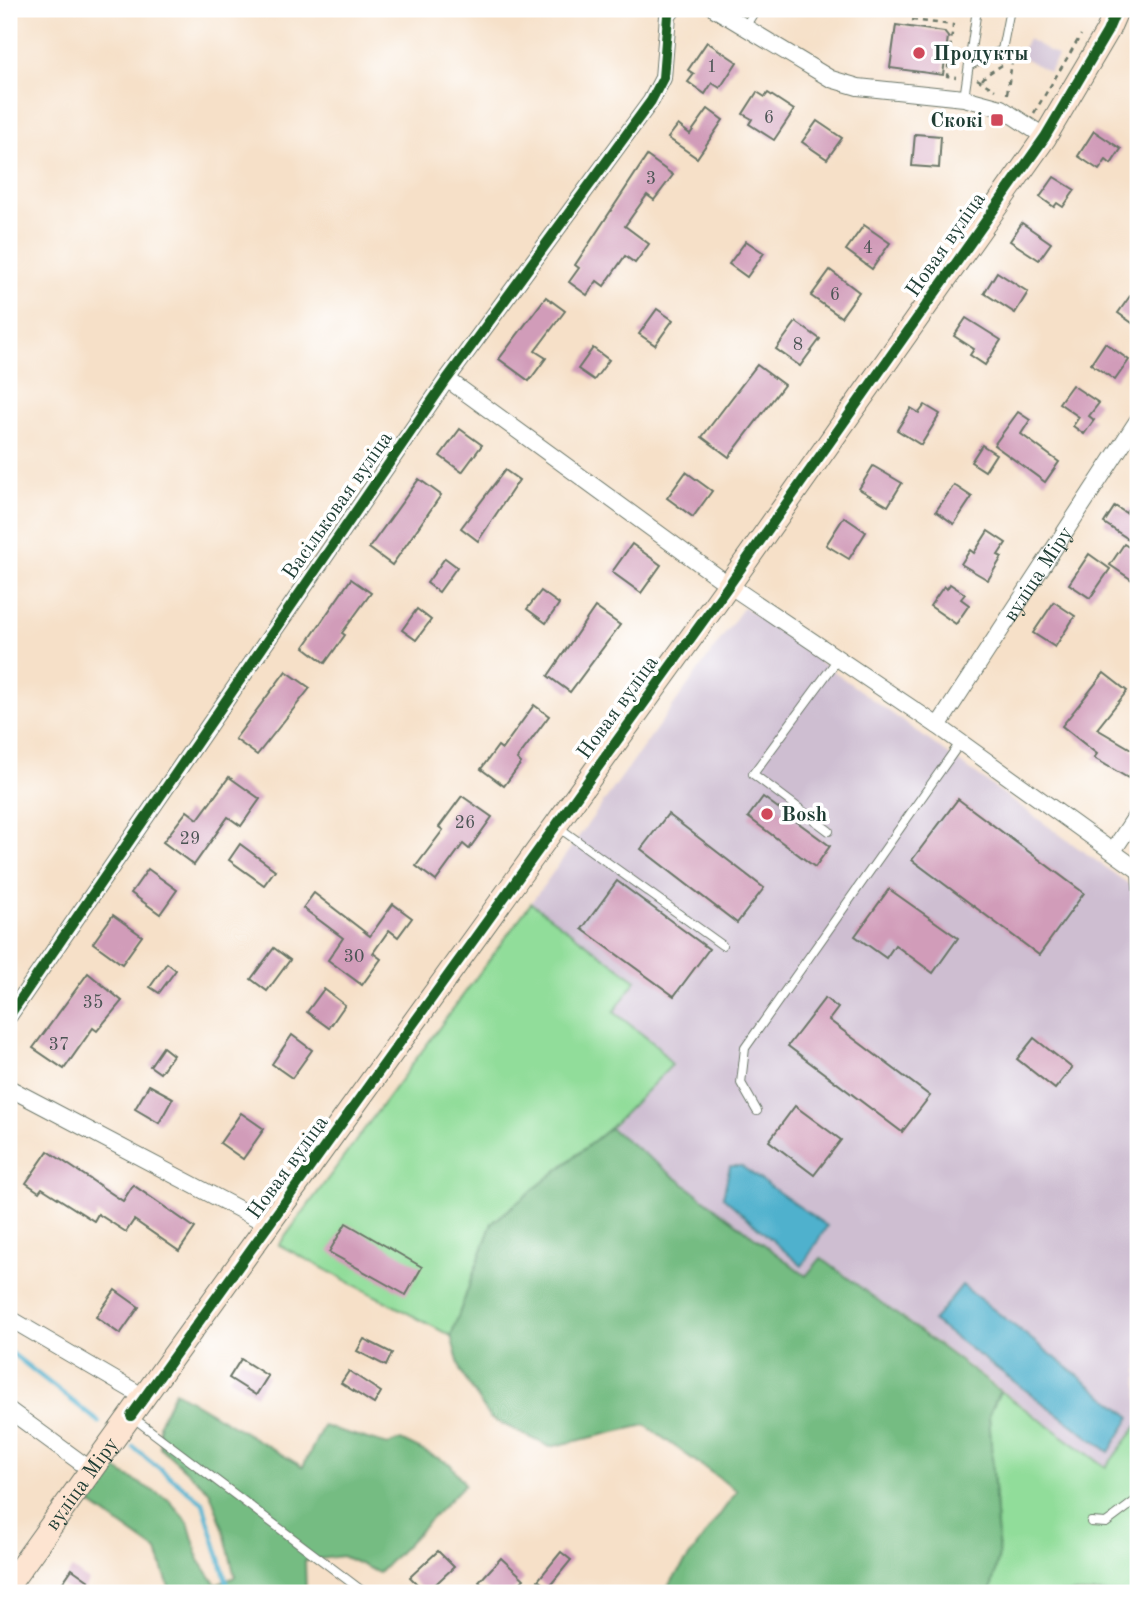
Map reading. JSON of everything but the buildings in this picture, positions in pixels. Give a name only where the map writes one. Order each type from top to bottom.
[{"type":"street","name":"Васільковая вуліца","points":[[9,1016],[447,379],[651,102],[663,78],[668,16],[673,9]]},
{"type":"street","points":[[715,9],[831,79],[858,87],[964,99],[1001,108],[1035,131]]},
{"type":"street","name":"Новая вуліца","points":[[138,1406],[729,585],[1035,131],[1079,82],[1114,14]]},
{"type":"street","points":[[447,379],[729,585],[938,726],[1137,869]]},
{"type":"street","name":"вуліца Міру","points":[[938,726],[1138,421]]},
{"type":"street","points":[[1113,851],[1138,813]]},
{"type":"street","points":[[9,1088],[269,1225]]},
{"type":"street","points":[[9,1318],[138,1406]]},
{"type":"street","name":"вуліца Міру","points":[[9,1584],[138,1406]]},
{"type":"street","points":[[9,1410],[91,1470]]},
{"type":"lane","points":[[745,27],[756,9]]},
{"type":"lane","points":[[964,99],[977,9]]},
{"type":"lane","points":[[970,65],[1002,50],[1011,9]]},
{"type":"lane","points":[[829,831],[753,774],[838,659]]},
{"type":"lane","points":[[757,1111],[741,1083],[745,1048],[960,743]]},
{"type":"lane","points":[[556,826],[722,945]]},
{"type":"lane","points":[[1137,869],[1138,905]]},
{"type":"lane","points":[[138,1406],[365,1593]]},
{"type":"lane","points":[[1091,1522],[1107,1523],[1138,1499]]},
{"type":"path","points":[[1011,9],[1114,14]]},
{"type":"path","points":[[1035,131],[1085,28]]},
{"type":"path","points":[[982,80],[1013,58]]},
{"type":"shaded area","points":[[1028,39],[1058,56],[1049,72],[1019,55]]},
{"type":"shaded area","points":[[744,607],[1138,891],[1138,1425],[1107,1468],[822,1258],[807,1276],[610,1128],[671,1065],[657,1046],[614,1012],[636,981],[531,903]]},
{"type":"green space","points":[[531,903],[636,980],[614,1012],[657,1046],[672,1065],[610,1128],[492,1223],[451,1336],[279,1245]]},
{"type":"green space","points":[[610,1128],[806,1276],[821,1258],[1000,1391],[989,1415],[999,1555],[990,1593],[663,1593],[737,1491],[645,1425],[550,1447],[490,1418],[461,1372],[451,1336],[492,1223]]},
{"type":"green space","points":[[175,1391],[303,1467],[323,1426],[388,1445],[401,1440],[450,1464],[465,1484],[379,1573],[342,1556],[305,1561],[306,1593],[171,1593],[157,1551],[88,1502],[113,1468],[169,1500],[188,1522],[199,1560],[216,1585],[235,1577],[223,1528],[210,1492],[160,1447],[159,1423]]},
{"type":"green space","points":[[1000,1391],[1106,1467],[1138,1425],[1138,1593],[990,1593],[999,1555],[989,1415]]},
{"type":"water","points":[[730,1166],[741,1166],[827,1226],[802,1266],[723,1197]]},
{"type":"water","points":[[962,1285],[1131,1417],[1109,1452],[933,1321]]},
{"type":"waterway","points":[[9,1351],[99,1422]]},
{"type":"waterway","points":[[133,1447],[203,1503],[230,1593]]},
{"type":"cycle path","points":[[9,1016],[447,379],[651,101],[663,78],[668,16],[673,9]]},
{"type":"cycle path","points":[[131,1416],[729,585],[1045,137],[1107,32],[1117,9]]},
{"type":"place","name":"Продукты","points":[[919,53]]},
{"type":"place","name":"Скокі","points":[[997,120]]},
{"type":"place","name":"Bosh","points":[[767,814]]}]
